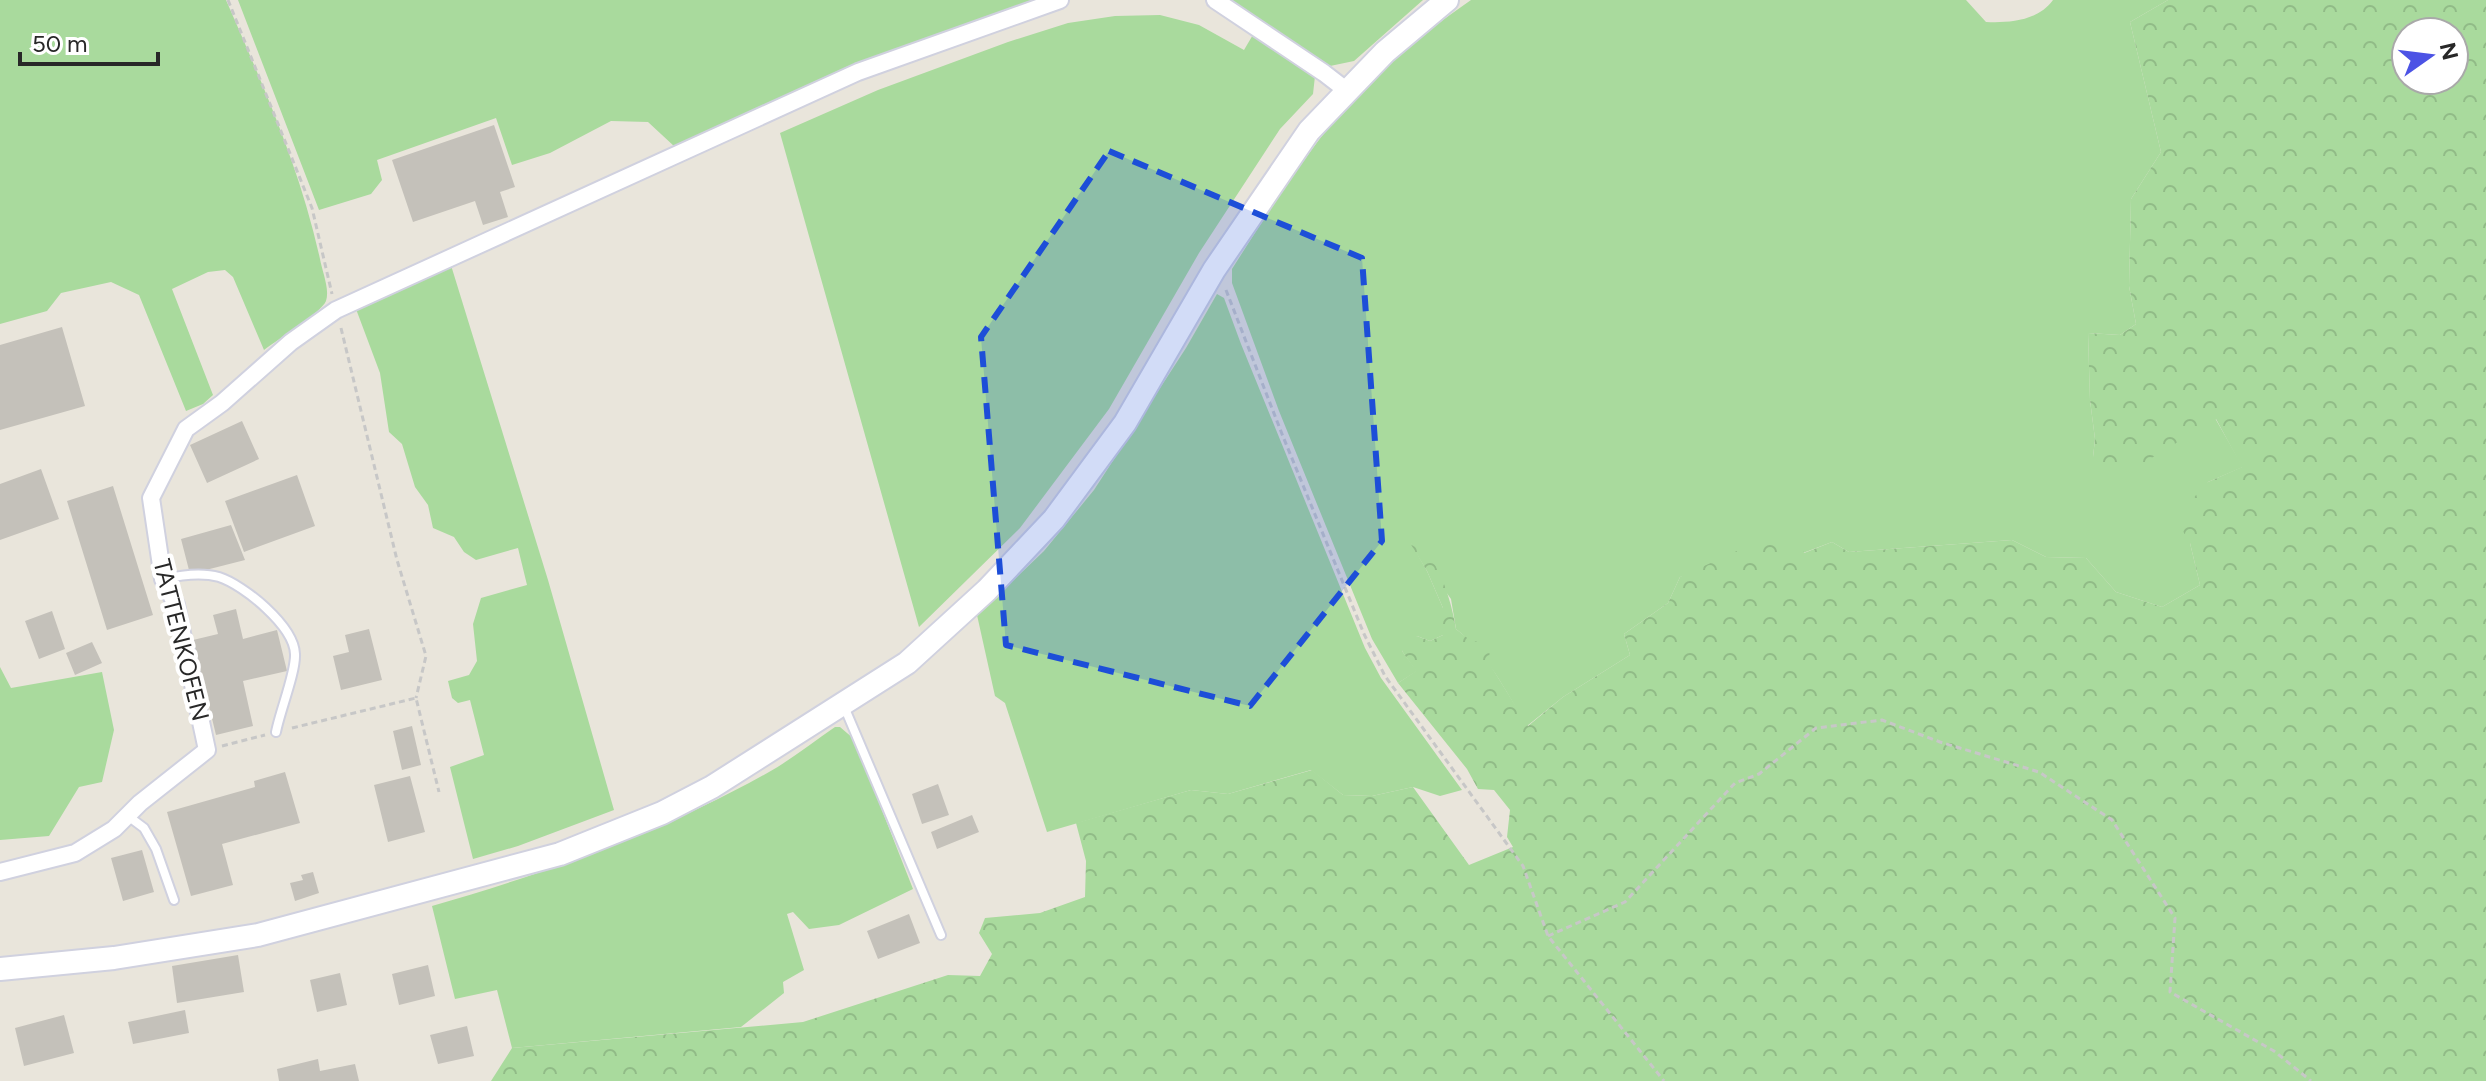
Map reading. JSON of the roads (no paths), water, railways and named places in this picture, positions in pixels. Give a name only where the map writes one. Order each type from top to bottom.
[{"type":"main road","points":[[0,969],[114,958],[258,935],[560,854],[662,813],[700,794],[907,663],[987,590],[1054,519],[1125,423],[1214,270],[1309,131],[1385,52],[1447,0]]},
{"type":"street","name":"TATTENKOFEN","points":[[0,872],[75,853],[114,829],[207,750],[176,605],[163,579],[151,498],[186,429],[222,403],[291,342],[336,310],[858,72],[1060,0]]},
{"type":"street","points":[[1215,0],[1346,90]]},
{"type":"lane","points":[[163,579],[183,574],[219,577],[247,591],[283,627],[295,654],[276,732]]},
{"type":"lane","points":[[843,704],[941,935]]},
{"type":"lane","points":[[128,815],[144,828],[156,849],[174,900]]}]
